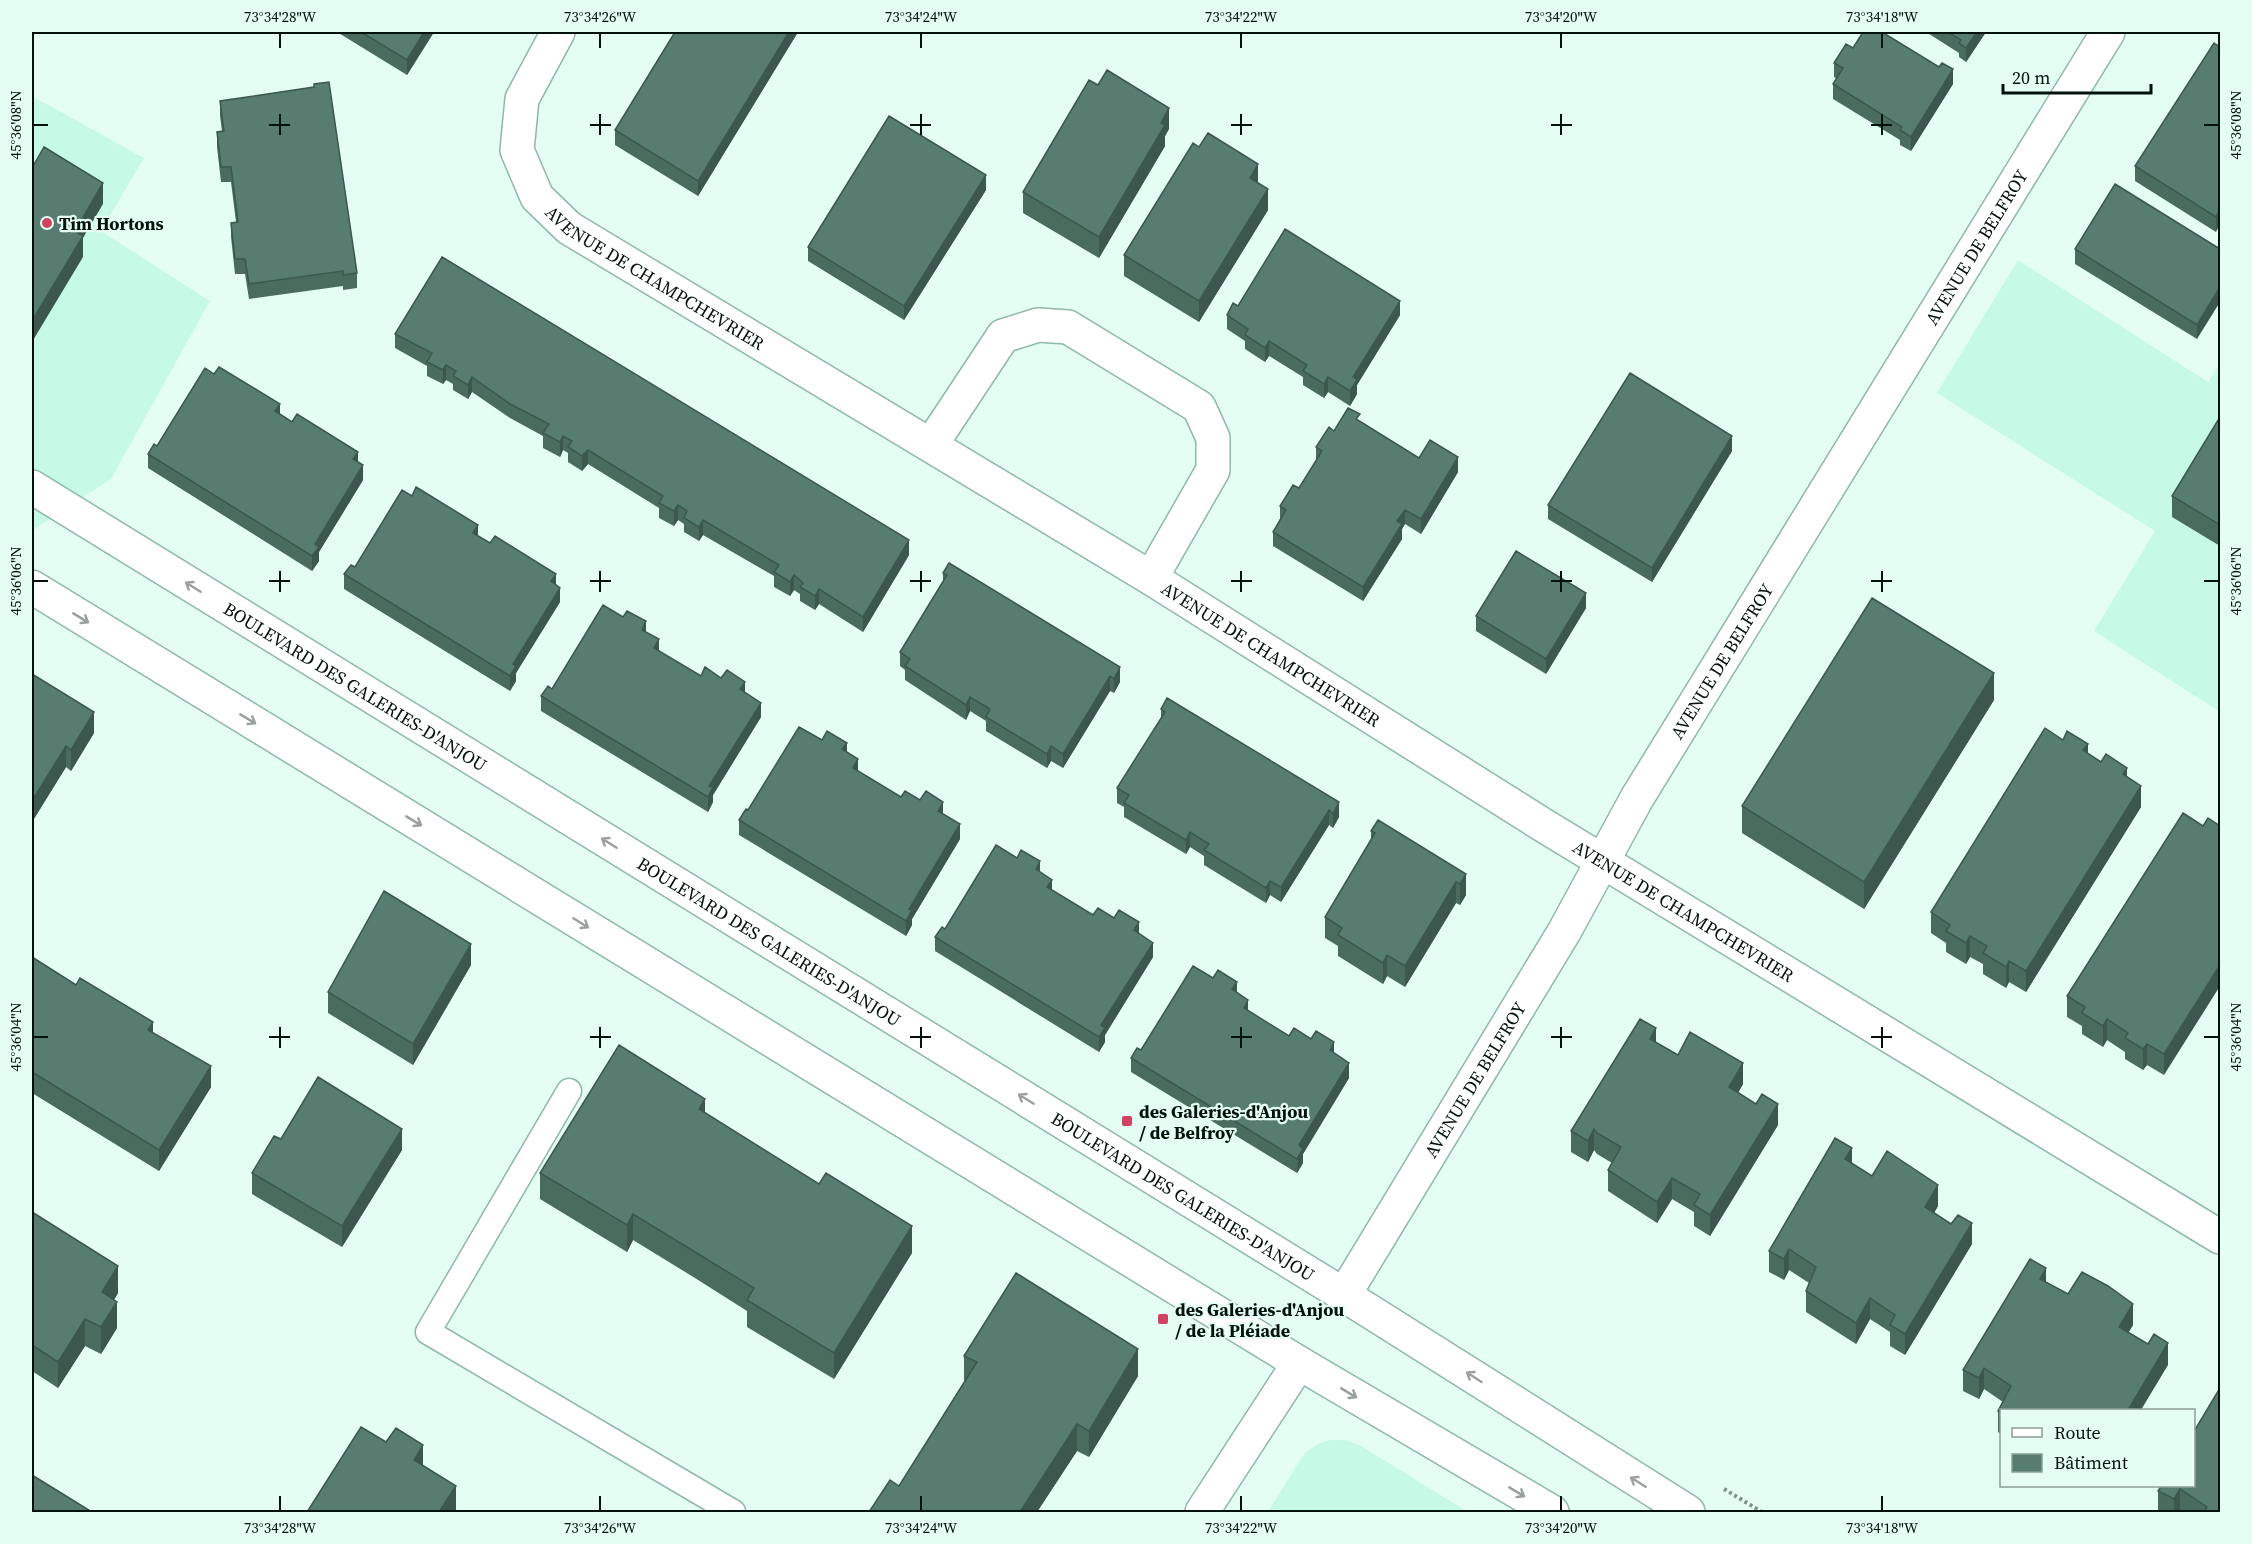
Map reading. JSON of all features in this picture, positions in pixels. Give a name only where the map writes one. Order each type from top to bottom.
[{"type":"street","name":"AVENUE DE CHAMPCHEVRIER","points":[[558,32],[522,99],[517,150],[537,197],[569,228],[1151,578],[1543,825],[1604,860],[2220,1237]]},
{"type":"street","name":"AVENUE DE BELFROY","points":[[1344,1295],[1564,932],[1637,798],[2108,32]]},
{"type":"street","name":"AVENUE DE CHAMPCHEVRIER","points":[[931,445],[1003,336],[1038,325],[1068,327],[1088,339],[1199,407],[1213,438],[1213,470],[1151,578]]},
{"type":"street","name":"BOULEVARD DES GALERIES-D'ANJOU","points":[[32,488],[1344,1295],[1688,1512]]},
{"type":"street","points":[[32,587],[1299,1363],[1552,1512]]},
{"type":"street","points":[[1202,1512],[1299,1363]]},
{"type":"lane","points":[[568,1091],[428,1332],[733,1512]]},
{"type":"shaded area","points":[[32,96],[144,158],[101,231],[210,301],[111,479],[32,531]]},
{"type":"shaded area","points":[[2018,260],[2208,382],[2220,363],[2220,712],[2094,631],[2155,531],[1937,393]]},
{"type":"shaded area","points":[[1330,1440],[1346,1440],[1361,1446],[1468,1512],[1268,1512],[1304,1454],[1317,1444]]},
{"type":"building","points":[[361,32],[424,32],[407,60]]},
{"type":"building","points":[[675,32],[789,32],[698,181],[615,130]]},
{"type":"building","points":[[1863,32],[1882,32],[1939,67],[1942,63],[1953,69],[1911,137],[1900,130],[1902,127],[1833,84],[1843,68],[1834,63],[1846,44],[1853,48]]},
{"type":"building","points":[[1948,32],[1977,32],[1966,48],[1959,43],[1961,40]]},
{"type":"building","points":[[2214,43],[2220,47],[2220,209],[2216,217],[2135,166]]},
{"type":"building","points":[[1107,70],[1169,108],[1161,123],[1165,125],[1099,237],[1023,192],[1089,80],[1098,85]]},
{"type":"building","points":[[329,82],[357,273],[343,275],[343,271],[249,284],[245,259],[235,259],[231,223],[238,222],[231,167],[221,167],[217,132],[224,131],[220,101],[314,87],[314,84]]},
{"type":"building","points":[[889,116],[986,175],[904,306],[808,247]]},
{"type":"building","points":[[1208,133],[1258,164],[1250,178],[1268,189],[1199,301],[1124,255],[1193,143],[1199,147]]},
{"type":"building","points":[[44,147],[103,183],[75,231],[83,236],[32,321],[32,168]]},
{"type":"building","points":[[2115,184],[2220,249],[2220,287],[2197,325],[2075,249]]},
{"type":"building","points":[[1285,229],[1400,301],[1353,377],[1357,380],[1350,391],[1328,377],[1324,384],[1303,371],[1307,365],[1269,341],[1265,348],[1245,335],[1248,329],[1227,315],[1233,303],[1238,306]]},
{"type":"building","points":[[442,257],[909,540],[863,617],[819,589],[815,596],[800,587],[803,583],[794,575],[790,582],[774,572],[779,565],[703,520],[699,527],[684,518],[687,511],[678,505],[674,511],[659,503],[663,496],[588,450],[582,456],[568,447],[572,441],[563,436],[560,442],[543,433],[549,424],[510,404],[472,377],[468,385],[453,376],[456,371],[446,365],[443,370],[427,362],[432,353],[395,334]]},
{"type":"building","points":[[219,367],[280,404],[275,411],[292,422],[297,414],[358,452],[353,459],[363,465],[315,544],[319,547],[312,556],[148,454],[154,444],[157,446],[205,368],[214,374]]},
{"type":"building","points":[[1630,373],[1732,436],[1652,568],[1548,505]]},
{"type":"building","points":[[1348,408],[1360,414],[1356,419],[1419,458],[1430,440],[1458,457],[1421,519],[1405,510],[1397,521],[1402,524],[1363,587],[1273,532],[1286,510],[1280,506],[1293,485],[1299,488],[1322,451],[1316,447],[1329,427],[1334,431]]},
{"type":"building","points":[[2220,417],[2220,525],[2172,496]]},
{"type":"building","points":[[416,487],[478,525],[473,533],[490,543],[495,536],[556,574],[551,581],[560,588],[513,664],[516,666],[510,676],[344,574],[351,565],[355,567],[402,490],[412,496]]},
{"type":"building","points":[[1516,551],[1586,593],[1546,659],[1476,616]]},
{"type":"building","points":[[949,563],[1120,667],[1114,679],[1110,676],[1063,754],[1051,746],[1047,754],[986,717],[990,709],[970,697],[966,705],[905,666],[910,659],[900,652],[947,575],[943,573]]},
{"type":"building","points":[[1872,598],[1994,673],[1864,882],[1742,806]]},
{"type":"building","points":[[603,605],[623,617],[627,611],[646,621],[642,630],[659,639],[654,648],[701,676],[705,667],[721,678],[727,670],[745,682],[740,689],[761,703],[709,786],[713,787],[708,797],[541,696],[548,686],[552,689]]},
{"type":"building","points":[[32,674],[94,712],[71,750],[66,746],[32,801]]},
{"type":"building","points":[[1167,698],[1339,802],[1333,814],[1329,810],[1281,887],[1270,881],[1266,888],[1204,850],[1209,844],[1190,832],[1186,840],[1124,803],[1129,795],[1117,788],[1165,712],[1161,709]]},
{"type":"building","points":[[799,727],[822,740],[827,731],[847,743],[842,749],[858,759],[853,768],[901,797],[905,791],[920,800],[926,791],[943,802],[938,811],[960,824],[909,909],[912,910],[906,921],[739,820],[746,809],[748,810]]},
{"type":"building","points":[[2045,728],[2063,740],[2067,731],[2088,744],[2083,750],[2101,762],[2106,754],[2127,768],[2123,774],[2141,786],[2026,971],[2009,961],[2006,967],[1983,953],[1987,946],[1970,936],[1966,943],[1946,931],[1950,925],[1931,912]]},
{"type":"building","points":[[2183,813],[2203,826],[2208,818],[2220,826],[2220,965],[2164,1054],[2147,1044],[2143,1049],[2125,1038],[2128,1033],[2107,1019],[2103,1026],[2082,1013],[2085,1007],[2067,996]]},
{"type":"building","points":[[1378,820],[1466,874],[1460,884],[1456,882],[1405,966],[1387,955],[1383,963],[1338,935],[1342,928],[1325,917],[1375,833],[1371,831]]},
{"type":"building","points":[[996,845],[1017,858],[1021,850],[1040,861],[1036,869],[1052,880],[1047,887],[1093,915],[1098,908],[1114,918],[1119,910],[1139,922],[1134,930],[1153,943],[1101,1025],[1105,1028],[1099,1037],[935,937],[942,927],[945,929]]},
{"type":"building","points":[[384,891],[471,944],[413,1044],[328,992]]},
{"type":"building","points":[[32,957],[76,985],[80,978],[153,1022],[148,1030],[211,1066],[159,1150],[32,1072]]},
{"type":"building","points":[[1193,966],[1213,978],[1218,970],[1237,982],[1232,989],[1248,1000],[1244,1008],[1289,1036],[1294,1028],[1311,1039],[1316,1031],[1334,1042],[1330,1050],[1349,1063],[1299,1145],[1303,1149],[1297,1159],[1131,1058],[1137,1048],[1141,1050]]},
{"type":"building","points":[[1640,1019],[1656,1028],[1650,1039],[1678,1055],[1690,1032],[1743,1063],[1729,1087],[1756,1104],[1762,1094],[1778,1104],[1710,1215],[1694,1205],[1700,1194],[1672,1178],[1657,1202],[1608,1170],[1621,1147],[1594,1129],[1588,1141],[1571,1131]]},
{"type":"building","points":[[619,1045],[705,1099],[699,1109],[819,1184],[826,1173],[912,1226],[834,1353],[747,1300],[754,1288],[633,1214],[627,1225],[540,1173]]},
{"type":"building","points":[[318,1077],[402,1129],[342,1226],[252,1173],[274,1136],[281,1139]]},
{"type":"building","points":[[1835,1138],[1852,1148],[1845,1159],[1872,1176],[1887,1151],[1938,1185],[1925,1207],[1951,1224],[1958,1215],[1972,1223],[1905,1334],[1890,1325],[1895,1315],[1870,1298],[1856,1323],[1806,1291],[1816,1267],[1789,1249],[1784,1259],[1769,1251]]},
{"type":"building","points":[[32,1212],[118,1266],[102,1292],[117,1302],[101,1327],[85,1319],[58,1362],[32,1345]]},
{"type":"building","points":[[2030,1259],[2046,1268],[2040,1279],[2068,1294],[2082,1272],[2108,1286],[2133,1304],[2119,1327],[2148,1344],[2154,1334],[2168,1343],[2129,1409],[2000,1409],[2000,1412],[1998,1411],[2011,1386],[1984,1368],[1979,1378],[1963,1370]]},
{"type":"building","points":[[1016,1273],[1138,1349],[1089,1431],[1077,1424],[1020,1512],[869,1512],[890,1480],[899,1486],[977,1362],[964,1356]]},
{"type":"building","points":[[2220,1388],[2220,1512],[2204,1512],[2207,1507],[2180,1489],[2174,1499],[2158,1491],[2161,1487],[2195,1487],[2195,1430]]},
{"type":"building","points":[[361,1427],[386,1442],[396,1428],[423,1445],[414,1460],[456,1486],[439,1512],[307,1512]]},
{"type":"building","points":[[32,1475],[92,1512],[32,1512]]},
{"type":"place","name":"Tim Hortons","points":[[47,223]]},
{"type":"place","name":"des Galeries-d'Anjou / de Belfroy","points":[[1127,1121]]},
{"type":"place","name":"des Galeries-d'Anjou / de la Pléiade","points":[[1163,1319]]}]
